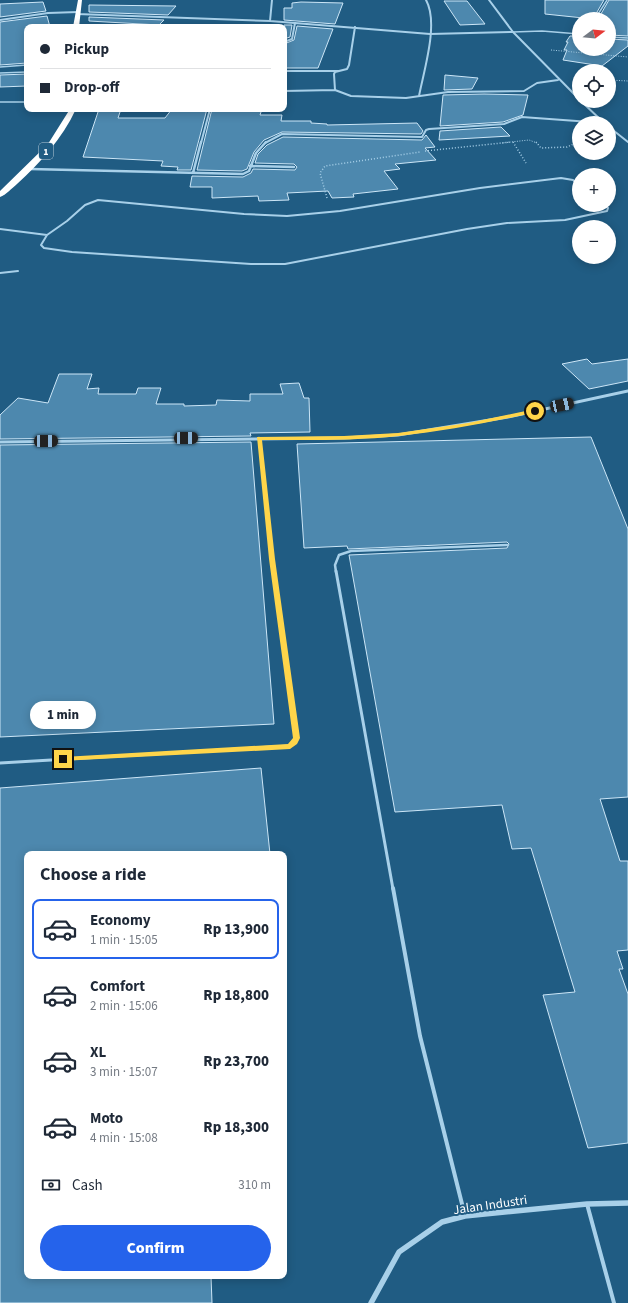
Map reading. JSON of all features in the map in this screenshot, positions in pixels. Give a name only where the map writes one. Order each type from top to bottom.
[{"type":"highway","points":[[76,24],[80,0]]},
{"type":"highway","name":"1","points":[[0,195],[30,169],[55,140],[71,112]]},
{"type":"street","points":[[270,21],[272,0]]},
{"type":"street","points":[[419,96],[432,25],[432,16],[426,0]]},
{"type":"street","points":[[489,0],[527,48],[572,93]]},
{"type":"street","points":[[0,20],[48,13],[78,13],[270,21],[430,34],[513,32]]},
{"type":"street","points":[[287,41],[292,39],[295,23]]},
{"type":"street","points":[[287,71],[339,71],[347,69],[349,65],[354,27]]},
{"type":"street","points":[[335,90],[334,74],[339,71]]},
{"type":"street","points":[[287,90],[335,90],[342,94],[360,97],[406,98],[479,90],[524,91],[537,83],[558,80]]},
{"type":"street","points":[[589,108],[597,116]]},
{"type":"street","points":[[193,173],[209,112]]},
{"type":"street","points":[[30,169],[243,174],[249,171],[259,149],[274,136],[282,134],[422,137],[426,130],[429,129],[504,124],[522,117],[572,121]]},
{"type":"street","points":[[616,133],[628,142]]},
{"type":"street","points":[[250,166],[294,167]]},
{"type":"street","points":[[0,442],[344,438],[398,435],[508,417],[628,391]]},
{"type":"street","name":"Jalan Industri","points":[[371,1303],[399,1252],[442,1222],[465,1216],[587,1204],[628,1202]]},
{"type":"lane","points":[[599,12],[606,0]]},
{"type":"lane","points":[[513,32],[542,31],[572,33]]},
{"type":"lane","points":[[616,37],[628,38]]},
{"type":"lane","points":[[0,67],[24,65]]},
{"type":"lane","points":[[0,74],[24,72]]},
{"type":"lane","points":[[0,102],[24,102]]},
{"type":"lane","points":[[572,180],[561,178],[480,188],[340,211],[282,216],[244,214],[98,200],[92,201],[67,221],[47,234],[42,245],[44,248],[58,250],[270,265],[284,264],[494,225],[591,216],[604,212]]},
{"type":"lane","points":[[0,230],[47,234]]},
{"type":"lane","points":[[0,273],[18,271]]},
{"type":"lane","points":[[0,763],[290,746],[295,742],[296,738],[272,559],[259,438]]},
{"type":"lane","points":[[465,1216],[420,1036],[335,565],[339,555],[351,551],[507,546]]},
{"type":"lane","points":[[587,1204],[614,1303]]},
{"type":"path","points":[[527,48],[628,57]]},
{"type":"path","points":[[616,80],[628,81]]},
{"type":"path","points":[[328,201],[320,173],[326,166],[447,148],[532,140],[539,147],[544,148],[572,146]]},
{"type":"path","points":[[513,142],[526,163]]},
{"type":"building","points":[[545,0],[604,0],[597,12],[572,12],[572,17],[545,14]]},
{"type":"building","points":[[609,0],[628,0],[628,36],[616,35],[616,12],[602,12]]},
{"type":"building","points":[[444,1],[467,1],[485,24],[460,25]]},
{"type":"building","points":[[43,2],[46,11],[0,17],[0,4]]},
{"type":"building","points":[[292,3],[343,3],[335,24],[284,20],[284,8],[292,8]]},
{"type":"building","points":[[89,5],[176,6],[168,15],[89,12]]},
{"type":"building","points":[[47,16],[49,24],[24,24],[24,63],[0,65],[0,22]]},
{"type":"building","points":[[89,17],[164,20],[160,24],[89,21]]},
{"type":"building","points":[[287,25],[292,25],[290,37],[287,38]]},
{"type":"building","points":[[297,26],[333,29],[318,68],[287,68],[287,43],[294,40]]},
{"type":"building","points":[[570,36],[572,36],[572,56],[615,56],[605,64],[589,64],[563,60],[567,50],[564,50],[568,42],[566,42]]},
{"type":"building","points":[[616,39],[628,40],[628,46],[616,55]]},
{"type":"building","points":[[24,74],[24,86],[0,87],[0,75]]},
{"type":"building","points":[[445,75],[478,78],[472,89],[444,90]]},
{"type":"building","points":[[443,95],[528,95],[523,115],[503,122],[440,126]]},
{"type":"building","points":[[98,112],[120,112],[118,118],[165,118],[170,112],[206,112],[191,170],[177,170],[178,167],[161,166],[163,161],[83,157]]},
{"type":"building","points":[[211,112],[261,112],[260,115],[282,115],[281,121],[311,121],[311,123],[327,125],[417,123],[423,131],[421,134],[282,132],[264,140],[254,152],[247,169],[242,171],[197,170]]},
{"type":"building","points":[[501,127],[510,136],[439,140],[440,131]]},
{"type":"building","points":[[426,135],[435,147],[425,148],[436,160],[395,164],[400,169],[384,171],[398,189],[353,194],[354,197],[332,198],[328,191],[287,193],[289,200],[259,201],[258,196],[212,198],[212,187],[190,187],[192,176],[243,177],[251,173],[253,169],[295,170],[297,167],[294,164],[255,163],[258,154],[267,145],[283,137],[422,140]]},
{"type":"building","points":[[587,359],[592,364],[628,359],[628,381],[589,389],[562,364]]},
{"type":"building","points":[[59,374],[92,374],[87,389],[99,388],[98,394],[136,394],[138,388],[161,388],[156,404],[184,404],[184,406],[216,405],[217,400],[250,401],[250,394],[283,394],[280,384],[299,383],[304,398],[309,398],[310,432],[250,433],[251,436],[0,439],[0,415],[18,398],[48,403]]},
{"type":"building","points":[[591,437],[628,529],[628,797],[600,799],[620,861],[628,861],[628,950],[617,951],[623,969],[619,969],[628,994],[628,1143],[588,1148],[543,995],[575,992],[531,848],[512,849],[502,805],[395,812],[349,555],[507,548],[509,544],[507,542],[348,549],[347,546],[304,548],[297,444]]},
{"type":"building","points":[[251,442],[274,724],[0,737],[0,445]]},
{"type":"building","points":[[261,768],[270,851],[24,851],[24,1279],[211,1279],[212,1303],[0,1303],[0,788]]},
{"type":"route","points":[[63,759],[290,746],[295,742],[296,738],[272,559],[259,438],[344,438],[398,435],[508,417],[535,411]]}]
